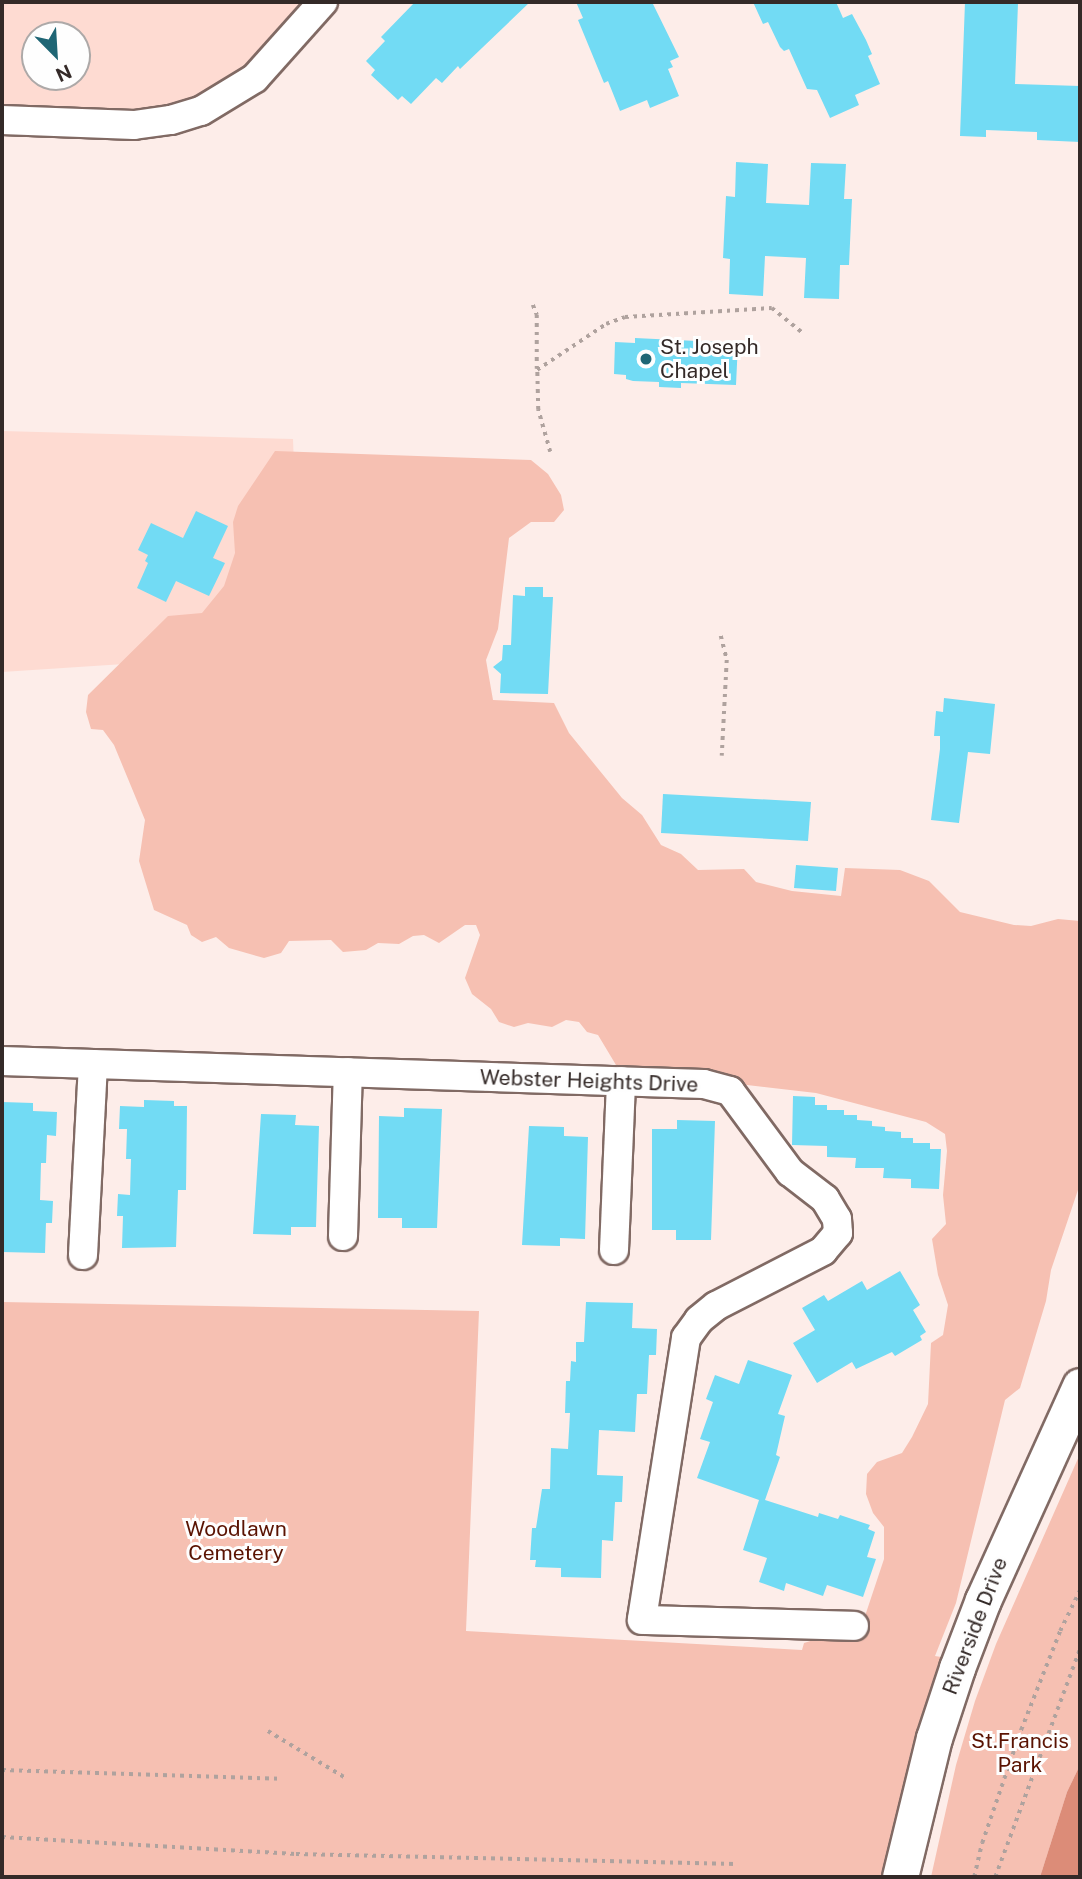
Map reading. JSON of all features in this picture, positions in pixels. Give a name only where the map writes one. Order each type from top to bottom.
[{"type":"main road","name":"Riverside Drive","points":[[900,1877],[934,1738],[957,1668],[983,1600],[1080,1386]]},
{"type":"street","points":[[2,120],[134,125],[171,120],[201,111],[233,94],[255,78],[323,2]]},
{"type":"street","name":"Webster Heights Drive","points":[[2,1061],[704,1084],[730,1091],[790,1172],[825,1199],[837,1219],[838,1233],[823,1251],[716,1306],[699,1320],[686,1338],[642,1620],[854,1626]]},
{"type":"street","points":[[83,1255],[93,1064]]},
{"type":"street","points":[[343,1236],[348,1072]]},
{"type":"street","points":[[614,1250],[621,1082]]},
{"type":"path","points":[[533,305],[537,315],[538,410],[550,452]]},
{"type":"path","points":[[537,370],[606,324],[625,317],[772,308],[802,332]]},
{"type":"path","points":[[721,636],[727,660],[722,756]]},
{"type":"path","points":[[974,1877],[982,1843],[1021,1730],[1060,1631],[1080,1590]]},
{"type":"path","points":[[995,1877],[1080,1649]]},
{"type":"path","points":[[268,1731],[344,1777]]},
{"type":"path","points":[[2,1770],[282,1779]]},
{"type":"path","points":[[2,1836],[296,1854],[736,1864]]},
{"type":"shaded area","points":[[2,2],[323,2],[201,111],[2,120]]},
{"type":"shaded area","points":[[2,431],[293,439],[295,492],[216,658],[2,672]]},
{"type":"shaded area","points":[[1080,1765],[1080,1877],[1040,1877],[1067,1792]]},
{"type":"green space","name":"Woodlawn Cemetery","points":[[275,451],[531,460],[548,474],[561,495],[564,510],[554,522],[531,522],[509,538],[498,629],[486,660],[493,700],[554,703],[569,733],[622,798],[642,815],[661,845],[681,854],[698,870],[744,869],[756,882],[792,891],[841,896],[845,868],[900,870],[929,881],[960,912],[1014,925],[1031,926],[1058,919],[1080,921],[1080,1184],[1051,1270],[1046,1301],[1020,1388],[1005,1400],[956,1603],[935,1656],[941,1657],[911,1751],[885,1877],[2,1877],[2,1302],[479,1311],[466,1631],[802,1650],[804,1643],[849,1629],[865,1616],[884,1559],[884,1527],[873,1513],[866,1494],[867,1474],[877,1462],[902,1453],[912,1437],[928,1404],[931,1343],[943,1335],[948,1305],[938,1275],[932,1239],[946,1224],[943,1195],[947,1151],[945,1134],[926,1122],[816,1093],[619,1070],[598,1035],[587,1032],[579,1022],[566,1020],[552,1027],[528,1023],[514,1027],[499,1022],[491,1009],[472,994],[465,978],[480,935],[476,925],[465,925],[439,943],[424,935],[413,936],[399,944],[378,943],[366,950],[343,952],[331,940],[289,941],[281,953],[264,958],[229,948],[216,937],[202,942],[191,935],[187,925],[154,910],[139,861],[145,820],[114,745],[103,730],[91,729],[86,712],[88,695],[168,616],[202,613],[224,586],[235,553],[233,522],[238,506]]},
{"type":"green space","name":"St.Francis Park","points":[[1080,1454],[1080,1765],[1067,1792],[1040,1877],[931,1877],[956,1765],[975,1701],[996,1644]]},
{"type":"building","points":[[415,2],[530,2],[460,69],[458,66],[442,83],[436,78],[411,104],[402,96],[398,100],[371,75],[375,70],[366,61],[385,41],[381,37]]},
{"type":"building","points":[[576,2],[652,2],[679,57],[670,61],[673,67],[668,69],[679,96],[650,108],[647,100],[620,111],[608,81],[604,83],[578,20],[583,18]]},
{"type":"building","points":[[753,2],[836,2],[843,18],[852,14],[866,40],[872,54],[868,56],[880,84],[855,95],[859,105],[830,118],[817,90],[807,89],[789,49],[784,51],[780,47],[768,22],[763,24]]},
{"type":"building","points":[[965,2],[1018,3],[1015,84],[1080,86],[1080,142],[1037,140],[1037,132],[986,130],[986,137],[960,136]]},
{"type":"building","points":[[736,162],[768,164],[766,203],[809,205],[811,163],[846,164],[844,199],[852,199],[849,265],[840,265],[839,299],[804,298],[806,258],[765,256],[763,296],[729,294],[730,259],[723,258],[726,196],[735,197]]},
{"type":"building","points":[[635,338],[738,343],[736,385],[681,383],[681,388],[659,387],[659,382],[633,381],[626,379],[626,375],[614,374],[615,342],[635,343]]},
{"type":"building","points":[[196,511],[228,526],[213,558],[225,563],[209,596],[176,581],[166,602],[137,588],[148,563],[145,561],[148,555],[138,550],[151,523],[183,538]]},
{"type":"building","points":[[525,587],[543,587],[543,597],[553,597],[548,694],[500,693],[501,674],[493,667],[502,660],[503,645],[511,645],[513,595],[525,596]]},
{"type":"building","points":[[944,698],[995,704],[990,754],[968,752],[959,823],[931,820],[940,749],[940,736],[934,736],[936,711],[943,712]]},
{"type":"building","points":[[663,794],[811,802],[808,841],[661,833]]},
{"type":"building","points":[[796,865],[838,868],[836,891],[794,888]]},
{"type":"building","points":[[793,1096],[815,1097],[815,1105],[827,1105],[827,1110],[844,1110],[844,1115],[857,1115],[857,1120],[872,1121],[872,1126],[885,1127],[885,1131],[901,1132],[901,1138],[913,1138],[913,1143],[930,1143],[930,1149],[941,1149],[939,1189],[911,1188],[911,1179],[883,1178],[884,1168],[855,1168],[856,1158],[827,1157],[827,1146],[792,1145]]},
{"type":"building","points":[[144,1100],[174,1101],[174,1106],[187,1106],[186,1190],[178,1190],[176,1247],[122,1248],[123,1216],[117,1216],[118,1194],[130,1195],[131,1159],[126,1159],[127,1129],[119,1129],[120,1106],[144,1107]]},
{"type":"building","points":[[2,1102],[33,1103],[33,1111],[57,1112],[56,1136],[47,1135],[46,1163],[41,1163],[40,1200],[53,1201],[52,1223],[46,1223],[45,1253],[2,1252]]},
{"type":"building","points":[[404,1108],[442,1109],[437,1228],[402,1228],[402,1218],[378,1218],[379,1116],[404,1117]]},
{"type":"building","points":[[261,1114],[296,1115],[295,1125],[319,1126],[316,1227],[291,1227],[291,1235],[253,1234]]},
{"type":"building","points":[[677,1120],[715,1121],[711,1240],[676,1240],[676,1230],[652,1230],[652,1129],[677,1129]]},
{"type":"building","points":[[529,1126],[564,1127],[564,1136],[588,1137],[585,1239],[560,1238],[560,1246],[522,1245]]},
{"type":"building","points":[[900,1271],[920,1305],[913,1310],[926,1332],[920,1336],[922,1340],[895,1356],[892,1352],[856,1369],[852,1362],[817,1383],[793,1343],[815,1330],[802,1308],[824,1295],[828,1301],[862,1281],[867,1290]]},
{"type":"building","points":[[586,1302],[633,1303],[632,1328],[657,1329],[656,1355],[649,1355],[647,1394],[637,1394],[635,1432],[599,1430],[597,1475],[623,1476],[622,1502],[615,1502],[613,1541],[602,1540],[601,1578],[561,1577],[561,1568],[535,1567],[536,1560],[530,1560],[532,1528],[536,1528],[542,1489],[550,1489],[551,1448],[568,1449],[570,1413],[565,1413],[566,1381],[570,1381],[571,1361],[576,1362],[576,1342],[584,1342]]},
{"type":"building","points":[[748,1360],[792,1375],[778,1414],[785,1416],[776,1455],[780,1457],[765,1500],[818,1517],[819,1513],[838,1519],[840,1515],[870,1525],[868,1529],[875,1532],[867,1557],[876,1559],[863,1597],[827,1585],[823,1596],[786,1583],[784,1591],[759,1582],[767,1558],[743,1550],[759,1500],[697,1478],[710,1442],[700,1439],[713,1402],[706,1399],[715,1375],[739,1384]]},
{"type":"place","name":"St. Joseph Chapel","points":[[646,359]]}]
